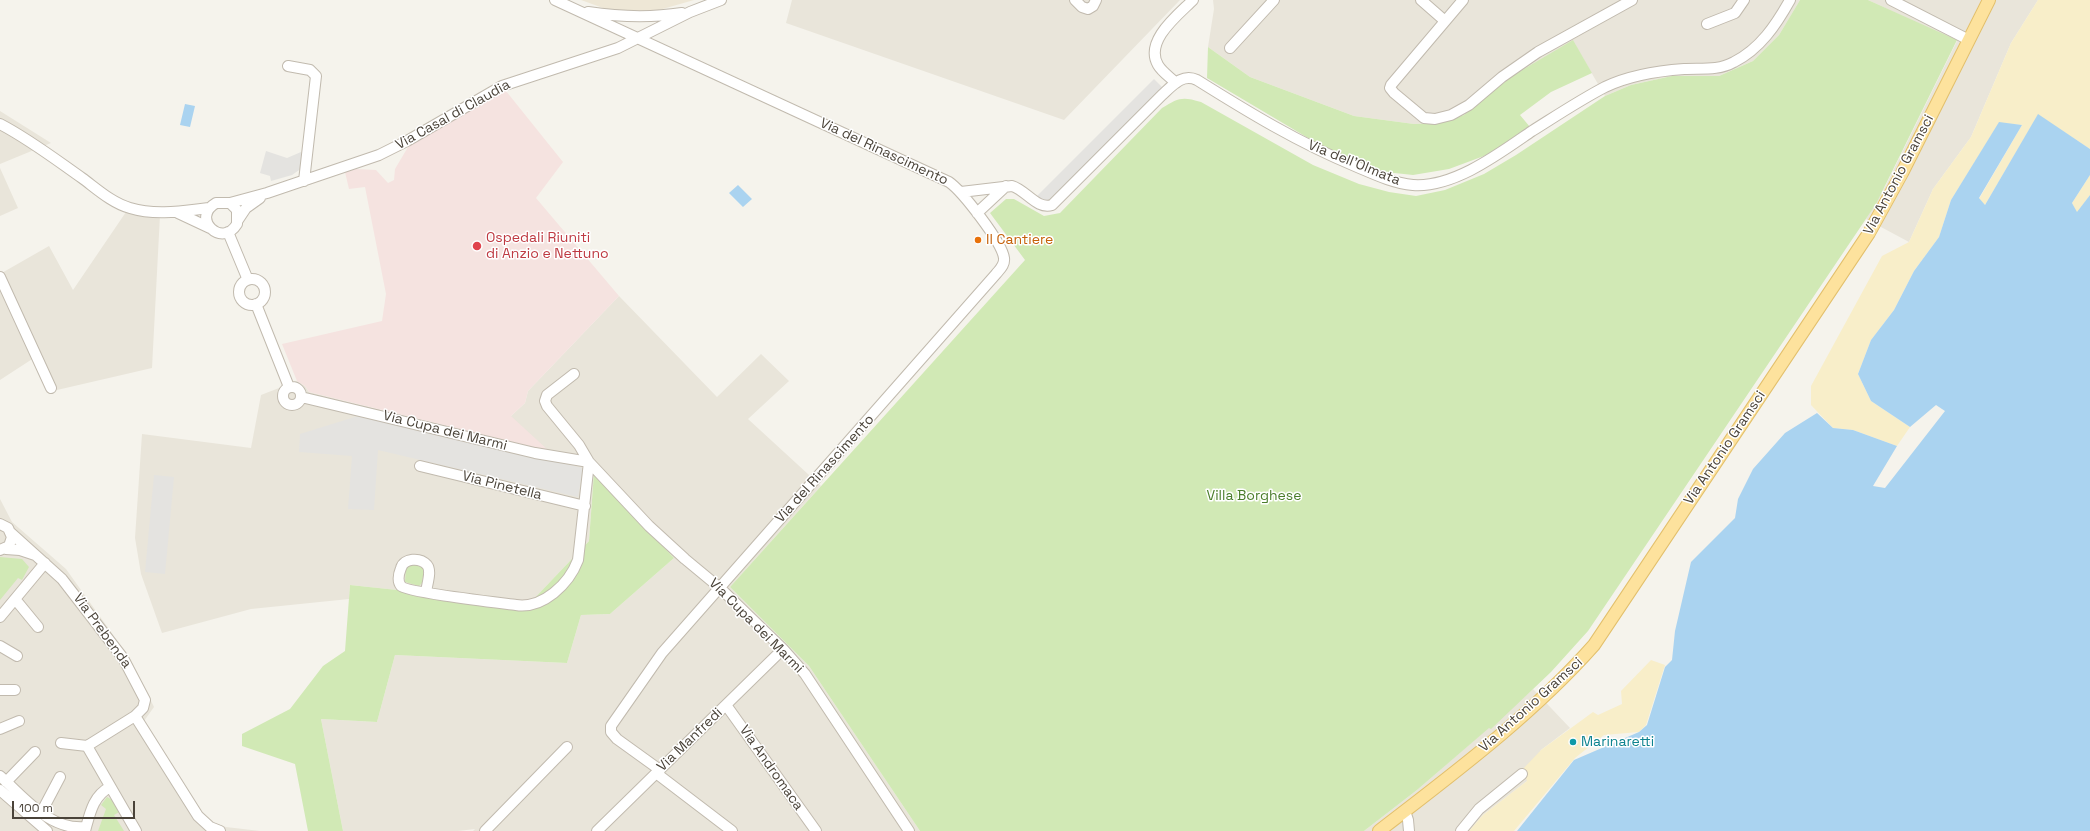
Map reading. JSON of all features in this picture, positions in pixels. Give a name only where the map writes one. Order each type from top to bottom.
[{"type":"main road","name":"Via Antonio Gramsci","points":[[1379,831],[1494,741],[1570,672],[1594,645],[1869,233],[1902,173],[1989,0]]},
{"type":"street","name":"Via del Rinascimento","points":[[554,0],[640,38],[944,180],[961,192],[1002,251],[1004,258],[1001,268],[659,657],[611,726],[611,732],[614,737],[658,772]]},
{"type":"street","points":[[575,10],[625,17],[657,16],[690,12],[721,0]]},
{"type":"street","points":[[1075,0],[1082,7],[1088,9],[1093,6],[1096,0]]},
{"type":"street","points":[[961,192],[1006,186],[1016,187],[1044,206],[1054,204],[1176,83],[1159,66],[1155,58],[1155,48],[1160,35],[1193,0]]},
{"type":"street","points":[[1230,48],[1274,0]]},
{"type":"street","points":[[1421,0],[1445,21]]},
{"type":"street","points":[[1463,0],[1391,84],[1390,88],[1394,93],[1418,114],[1427,119],[1441,118],[1464,109],[1531,57],[1573,31],[1632,0]]},
{"type":"street","points":[[1707,24],[1735,13],[1744,0]]},
{"type":"street","name":"Via dell'Olmata","points":[[1176,83],[1184,78],[1194,79],[1285,133],[1333,157],[1380,177],[1404,184],[1430,184],[1456,176],[1486,161],[1557,116],[1617,82],[1648,73],[1718,68],[1733,63],[1762,41],[1779,20],[1790,0]]},
{"type":"street","points":[[1891,0],[1969,40]]},
{"type":"street","name":"Via Casal di Claudia","points":[[0,124],[45,152],[120,204],[145,211],[176,212],[209,208],[221,201],[230,203],[304,181],[394,148],[480,98],[511,82],[604,53],[640,38],[690,12]]},
{"type":"street","points":[[288,66],[310,70],[316,76],[304,181]]},
{"type":"street","points":[[977,213],[1006,186]]},
{"type":"street","name":"Via Casal di Claudia","points":[[176,212],[194,219],[218,233],[228,232],[235,227],[238,220],[249,206],[267,193]]},
{"type":"street","points":[[230,203],[237,210],[238,220]]},
{"type":"street","points":[[209,208],[206,218],[210,228]]},
{"type":"street","points":[[228,232],[248,280]]},
{"type":"street","points":[[0,277],[51,388]]},
{"type":"street","points":[[248,280],[256,280],[264,288],[263,300],[256,304],[245,303],[240,296],[242,285],[248,280]]},
{"type":"street","points":[[256,304],[289,388]]},
{"type":"street","name":"Via Cupa dei Marmi","points":[[574,374],[548,394],[545,401],[548,408],[579,445],[589,462],[665,541],[720,588],[783,649],[805,674],[909,831]]},
{"type":"street","points":[[289,388],[298,389],[301,397],[298,402],[294,404],[286,402],[284,394],[289,388]]},
{"type":"street","name":"Via Cupa dei Marmi","points":[[301,397],[535,453],[589,462]]},
{"type":"street","points":[[426,592],[520,606],[538,604],[550,596],[573,571],[578,560],[582,539],[589,462]]},
{"type":"street","name":"Via Pinetella","points":[[420,466],[585,506]]},
{"type":"street","name":"Via Prebenda","points":[[0,515],[6,528],[71,588],[126,663],[144,700],[143,708],[135,716]]},
{"type":"street","points":[[3,549],[11,542],[6,528]]},
{"type":"street","name":"Via Prebenda","points":[[3,549],[20,550],[35,555]]},
{"type":"street","points":[[0,617],[45,563]]},
{"type":"street","points":[[15,599],[38,627]]},
{"type":"street","points":[[0,646],[17,656]]},
{"type":"street","name":"Via Manfredi","points":[[597,831],[783,649]]},
{"type":"street","points":[[0,690],[15,690]]},
{"type":"street","name":"Via Andromaca","points":[[726,705],[816,831]]},
{"type":"street","points":[[61,743],[87,746],[135,716],[201,820],[210,828],[220,831]]},
{"type":"street","points":[[0,730],[19,721]]},
{"type":"street","points":[[87,746],[136,831]]},
{"type":"street","points":[[485,831],[567,747]]},
{"type":"street","points":[[35,752],[3,779],[41,813],[54,822],[64,826],[85,829],[95,800],[100,794],[110,787]]},
{"type":"street","points":[[658,772],[732,831]]},
{"type":"street","points":[[1461,831],[1479,809],[1522,774]]},
{"type":"street","points":[[41,813],[60,777]]},
{"type":"street","points":[[0,790],[47,831]]},
{"type":"street","points":[[1405,811],[1409,831]]},
{"type":"shaded area","points":[[581,0],[694,0],[652,12],[617,13]]},
{"type":"shaded area","points":[[792,0],[1180,0],[1064,120],[786,23]]},
{"type":"shaded area","points":[[1213,0],[1800,0],[1779,35],[1753,61],[1719,76],[1672,76],[1631,85],[1605,96],[1573,41],[1512,76],[1464,115],[1440,123],[1414,124],[1354,116],[1250,77],[1208,47],[1214,9]]},
{"type":"shaded area","points":[[1868,0],[2038,0],[2011,43],[1971,137],[1933,189],[1909,242],[1866,219],[1886,185],[1957,41]]},
{"type":"shaded area","points":[[1154,79],[1164,89],[1049,203],[1035,198]]},
{"type":"shaded area","name":"Ospedali Riuniti di Anzio e Nettuno","points":[[506,91],[563,162],[536,198],[619,296],[528,391],[525,403],[511,416],[549,451],[309,392],[305,386],[297,381],[282,344],[382,321],[386,294],[365,187],[349,189],[345,172],[356,169],[376,170],[388,183],[394,180],[395,169],[408,147],[485,100]]},
{"type":"shaded area","points":[[0,111],[51,143],[0,164]]},
{"type":"shaded area","points":[[266,151],[287,158],[301,152],[302,168],[292,175],[271,181],[270,176],[260,173]]},
{"type":"shaded area","points":[[0,168],[18,208],[0,216]]},
{"type":"shaded area","points":[[126,212],[160,215],[152,368],[57,390],[40,354],[0,380],[0,274],[49,246],[73,290]]},
{"type":"shaded area","points":[[619,296],[717,397],[761,354],[789,381],[748,419],[821,486],[730,587],[809,666],[920,831],[473,831],[475,829],[458,831],[343,831],[321,719],[377,722],[395,655],[567,663],[581,615],[610,614],[674,558],[594,473],[589,541],[529,604],[350,585],[349,599],[251,609],[162,633],[141,574],[135,538],[142,434],[251,448],[261,395],[297,381],[305,386],[309,392],[548,451],[510,417],[525,403],[528,391]]},
{"type":"shaded area","points":[[358,416],[583,468],[578,497],[378,450],[374,510],[348,509],[352,456],[299,452],[300,434]]},
{"type":"shaded area","points":[[154,475],[174,477],[165,574],[145,572]]},
{"type":"shaded area","points":[[0,499],[12,522],[66,569],[131,660],[154,707],[144,721],[201,813],[212,822],[226,827],[260,831],[0,831]]},
{"type":"shaded area","points":[[1533,689],[1570,728],[1541,750],[1527,781],[1483,815],[1469,831],[1364,831],[1417,790]]},
{"type":"green space","name":"Villa Borghese","points":[[1800,0],[1868,0],[1957,40],[1876,204],[1588,631],[1551,672],[1491,729],[1489,728],[1417,790],[1364,831],[920,831],[809,666],[730,587],[1025,260],[990,213],[1006,199],[1014,199],[1044,216],[1060,213],[1162,108],[1172,102],[1180,99],[1189,99],[1201,102],[1313,165],[1359,184],[1389,192],[1416,196],[1445,190],[1484,174],[1516,155],[1605,96],[1631,85],[1672,76],[1719,76],[1753,61],[1779,35]]},
{"type":"green space","points":[[1573,40],[1592,73],[1551,92],[1520,115],[1530,127],[1500,150],[1449,169],[1413,175],[1376,171],[1330,151],[1207,78],[1208,47],[1250,77],[1354,116],[1414,124],[1440,123],[1464,115],[1512,76]]},
{"type":"green space","points":[[594,472],[674,558],[610,614],[581,615],[567,663],[395,655],[377,722],[321,719],[343,831],[308,831],[295,764],[242,746],[242,734],[290,709],[323,666],[345,651],[350,585],[529,604],[589,541]]},
{"type":"green space","points":[[0,557],[22,559],[29,567],[22,580],[18,578],[0,600]]},
{"type":"green space","points":[[410,564],[422,565],[424,569],[422,583],[419,586],[405,582],[406,567]]},
{"type":"green space","points":[[107,797],[116,802],[121,811],[114,815],[124,831],[98,831],[106,809],[101,805]]},
{"type":"sand","points":[[2038,0],[2090,0],[2090,149],[2038,115],[1985,205],[1979,199],[2022,125],[1999,123],[1951,200],[1939,237],[1914,271],[1894,310],[1871,340],[1858,374],[1871,401],[1910,427],[1897,446],[1853,430],[1833,428],[1811,405],[1811,386],[1882,256],[1909,242],[1933,189],[1971,137],[2011,43]]},
{"type":"sand","points":[[2090,175],[2090,195],[2077,213],[2072,203]]},
{"type":"sand","name":"Marinaretti","points":[[1651,660],[1665,665],[1646,725],[1639,732],[1604,735],[1575,758],[1514,831],[1469,831],[1483,815],[1527,781],[1523,769],[1541,750],[1593,712],[1598,715],[1622,704],[1621,691]]},
{"type":"water","points":[[185,104],[195,106],[190,127],[180,125]]},
{"type":"water","points":[[2038,114],[2090,149],[2090,175],[2072,203],[2077,212],[2090,195],[2090,831],[1517,831],[1574,760],[1639,732],[1647,725],[1665,667],[1672,660],[1675,631],[1691,562],[1735,518],[1738,499],[1753,469],[1785,433],[1817,413],[1833,428],[1853,430],[1897,446],[1873,486],[1885,488],[1945,411],[1936,405],[1910,427],[1871,401],[1858,374],[1871,340],[1894,310],[1914,271],[1939,237],[1951,200],[1999,122],[2022,125],[1979,198],[1985,205]]},
{"type":"water","points":[[738,185],[752,199],[743,207],[729,193]]},
{"type":"place","name":"Il Cantiere","points":[[978,240]]},
{"type":"place","name":"Ospedali Riuniti di Anzio e Nettuno","points":[[477,246]]},
{"type":"place","name":"Marinaretti","points":[[1573,742]]}]
